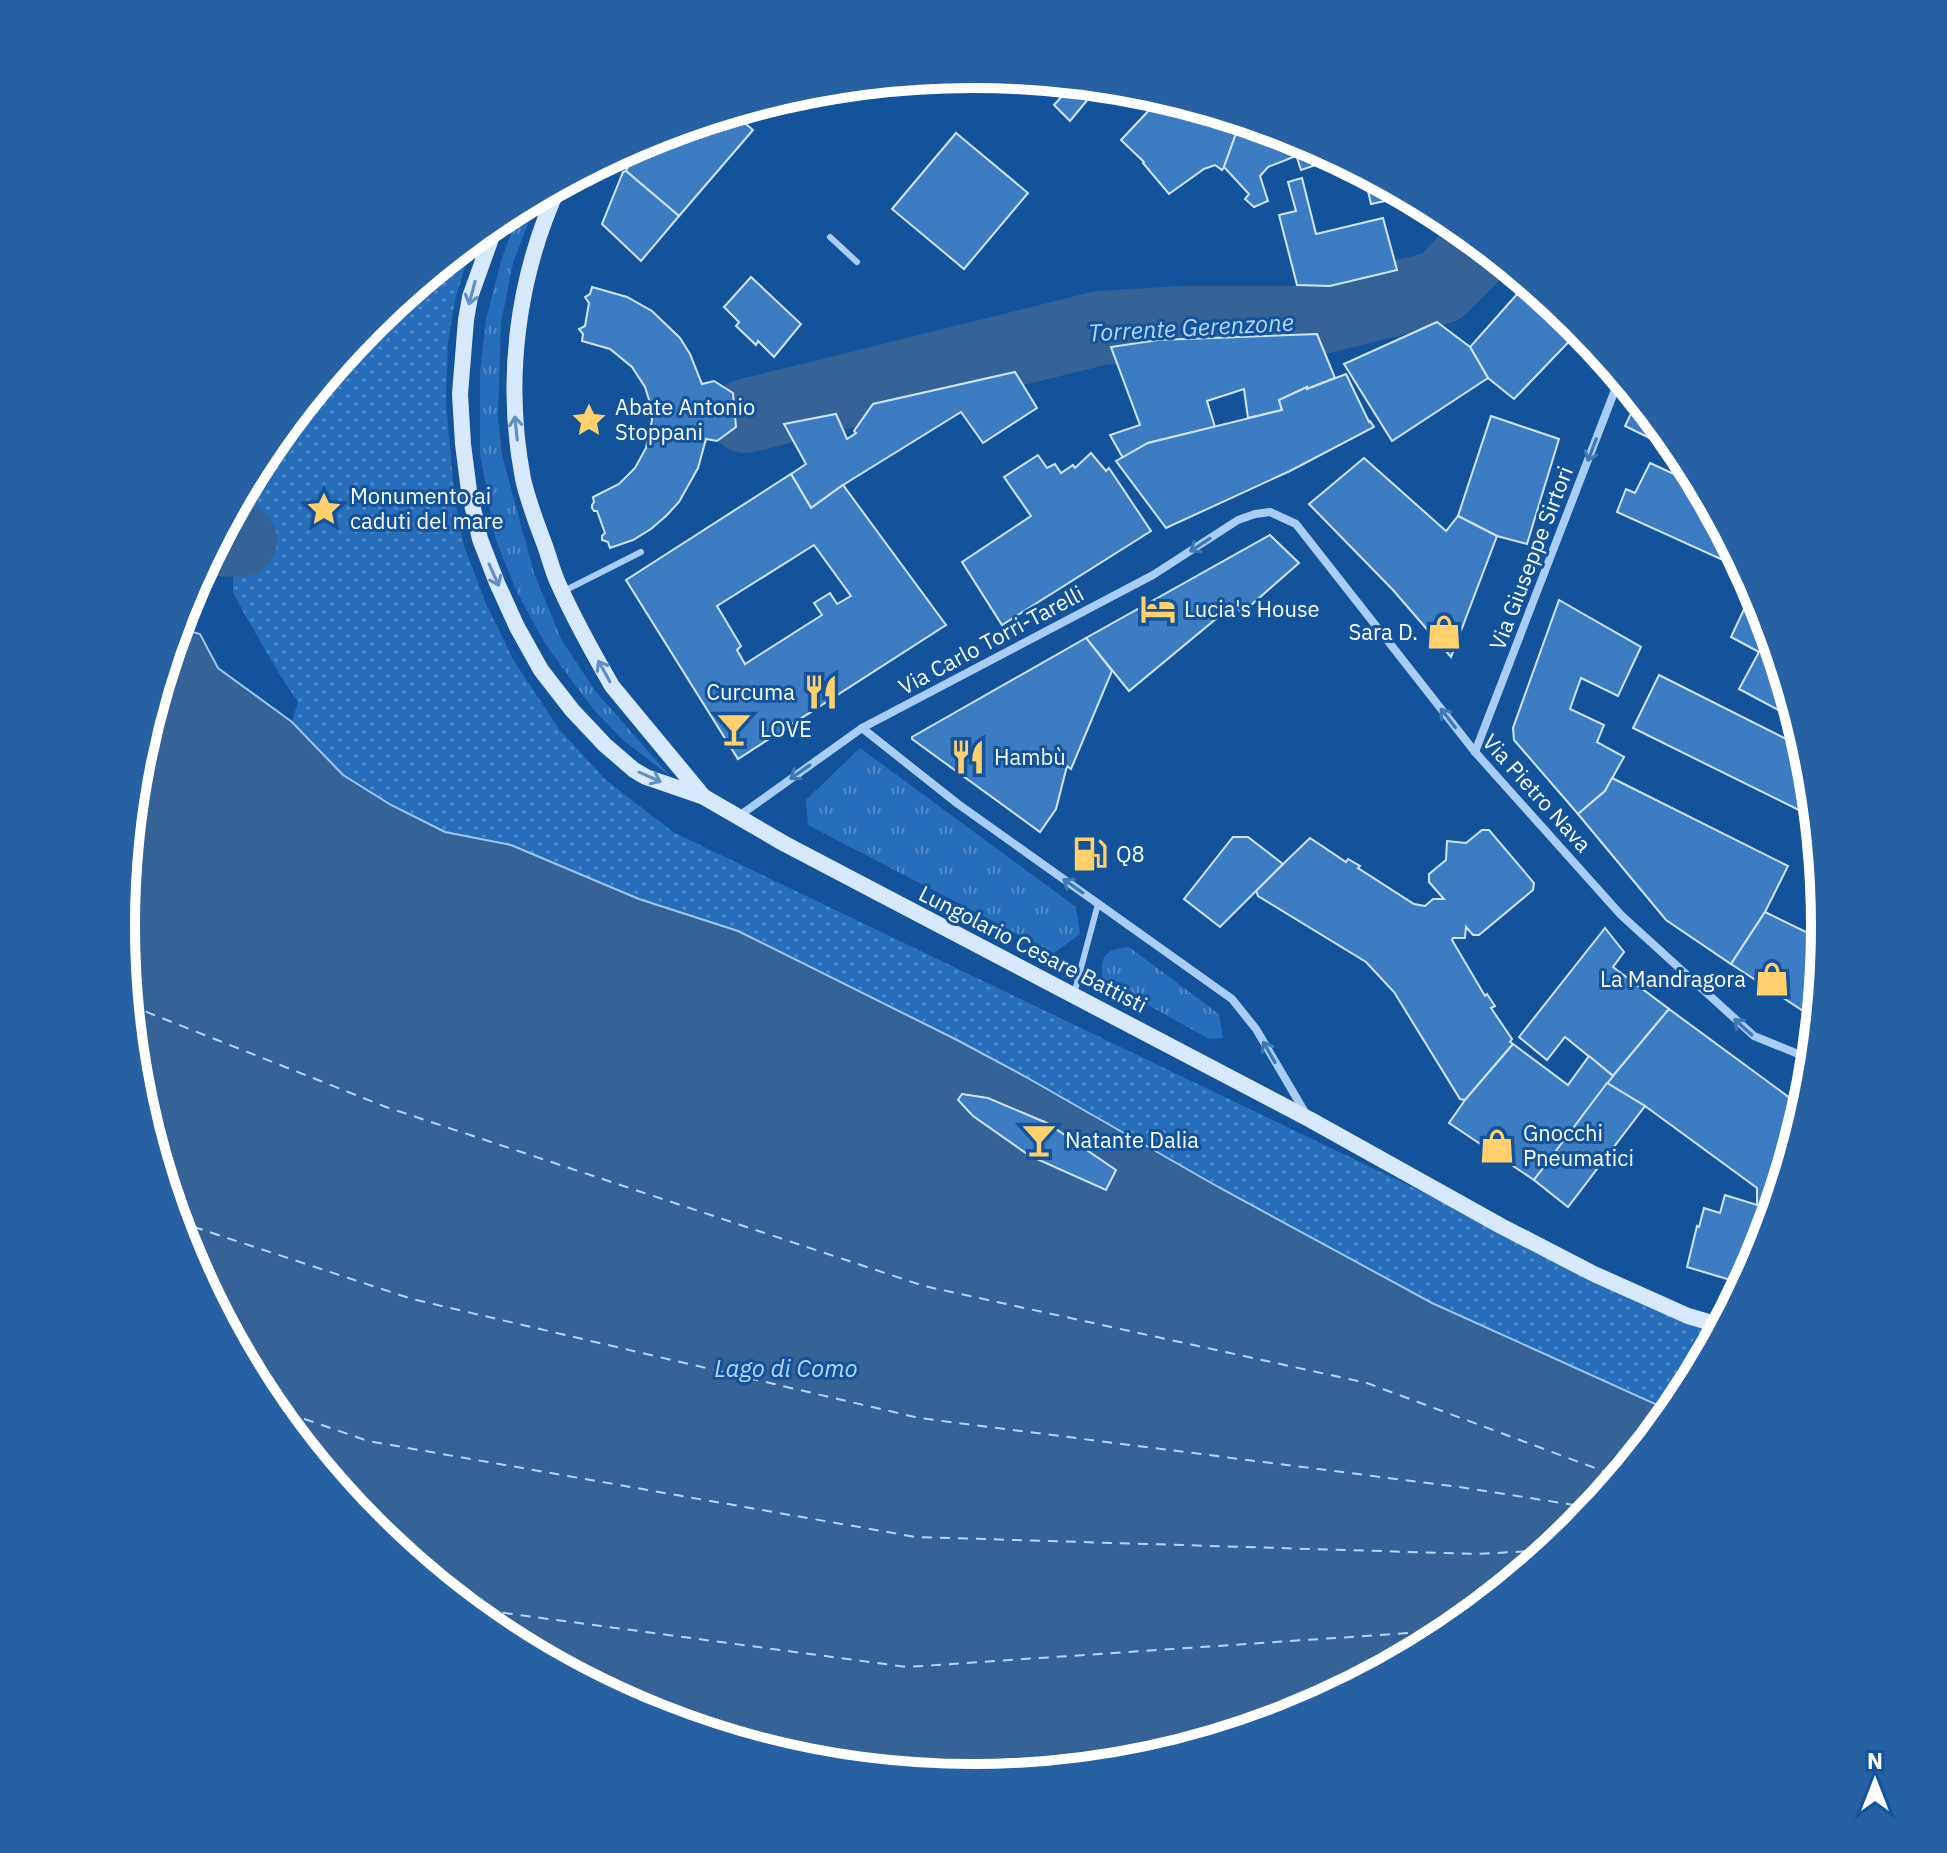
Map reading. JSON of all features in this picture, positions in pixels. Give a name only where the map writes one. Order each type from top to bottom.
[{"type":"main road","points":[[552,201],[542,224],[518,319],[514,362],[515,422],[524,479],[536,525],[562,592],[612,686],[704,797]]},
{"type":"main road","points":[[489,242],[470,297],[460,394],[469,491],[488,561],[517,627],[541,670],[588,728],[623,761],[646,777],[704,797]]},
{"type":"main road","name":"Lungolario Cesare Battisti","points":[[704,797],[863,885],[1309,1119],[1501,1226],[1594,1274],[1688,1316],[1712,1323]]},
{"type":"street","name":"Via Giuseppe Sirtori","points":[[1475,752],[1616,388]]},
{"type":"street","name":"Via Pietro Nava","points":[[1270,512],[1296,524],[1475,752],[1621,915],[1754,1036],[1802,1055]]},
{"type":"street","name":"Via Carlo Torri-Tarelli","points":[[738,817],[862,728],[1153,575],[1238,520],[1270,512]]},
{"type":"street","points":[[862,728],[958,804],[1232,999],[1256,1029],[1309,1119]]},
{"type":"lane","points":[[830,237],[857,262]]},
{"type":"lane","points":[[562,592],[641,552]]},
{"type":"lane","points":[[1074,994],[1098,904]]},
{"type":"green space","points":[[532,214],[513,263],[501,323],[498,416],[502,455],[534,573],[561,639],[596,692],[671,777],[623,740],[572,681],[544,642],[516,590],[496,540],[480,454],[480,372],[486,320],[514,225]]},
{"type":"green space","points":[[468,257],[456,296],[448,341],[446,403],[455,502],[464,546],[486,604],[514,661],[559,729],[606,780],[673,832],[1709,1330],[1700,1346],[1661,1406],[1432,1303],[957,1040],[738,931],[639,899],[511,845],[445,832],[391,805],[342,775],[292,722],[298,702],[233,592],[233,572],[246,560],[234,531],[247,507],[308,416],[381,334]]},
{"type":"green space","points":[[860,748],[1076,907],[1080,934],[1054,953],[808,825],[806,800]]},
{"type":"green space","points":[[1129,947],[1219,1014],[1223,1038],[1209,1039],[1103,980],[1102,965],[1106,955]]},
{"type":"water","name":"Lago di Como","points":[[189,631],[200,634],[218,668],[292,722],[343,775],[391,805],[445,832],[511,845],[639,899],[738,931],[957,1040],[1432,1303],[1661,1406],[1604,1479],[1566,1519],[1484,1592],[1393,1653],[1294,1701],[1243,1721],[1191,1736],[1083,1758],[974,1765],[919,1763],[810,1749],[704,1721],[603,1679],[554,1653],[463,1592],[421,1557],[343,1479],[308,1437],[247,1346],[221,1297],[179,1196],[151,1090],[142,1036],[135,926],[142,817],[151,763],[179,657]]},
{"type":"building","points":[[1065,93],[1091,96],[1070,121],[1054,105]]},
{"type":"building","points":[[1152,107],[1237,130],[1222,170],[1215,165],[1204,169],[1169,194],[1144,162],[1121,140]]},
{"type":"building","points":[[742,121],[753,130],[679,216],[626,171],[630,162],[704,132]]},
{"type":"building","points":[[1237,130],[1295,152],[1296,156],[1268,167],[1260,176],[1268,201],[1254,207],[1245,199],[1249,194],[1224,167]]},
{"type":"building","points":[[956,133],[1028,193],[964,269],[892,209]]},
{"type":"building","points":[[1295,153],[1320,164],[1301,170]]},
{"type":"building","points":[[626,171],[679,216],[641,261],[602,224]]},
{"type":"building","points":[[1302,178],[1316,234],[1383,218],[1397,270],[1330,286],[1297,285],[1279,215],[1296,211],[1288,182]]},
{"type":"building","points":[[1367,186],[1390,198],[1390,200],[1371,204]]},
{"type":"building","points":[[751,277],[801,324],[774,357],[736,326],[739,322],[724,307]]},
{"type":"building","points":[[592,287],[627,297],[652,311],[680,338],[702,384],[714,381],[733,393],[736,427],[717,441],[706,439],[698,468],[679,502],[666,516],[633,540],[610,548],[608,542],[602,540],[605,533],[597,511],[592,508],[593,497],[619,484],[635,468],[646,448],[652,420],[645,387],[632,367],[610,349],[582,341],[583,334],[579,329],[585,326],[589,303],[585,297]]},
{"type":"building","points":[[1520,291],[1571,339],[1514,399],[1488,378],[1470,347]]},
{"type":"building","points":[[1437,322],[1470,347],[1488,378],[1392,441],[1344,364]]},
{"type":"building","points":[[1317,334],[1335,378],[1279,400],[1282,410],[1248,418],[1244,389],[1207,401],[1215,427],[1148,443],[1123,458],[1110,435],[1140,425],[1111,347],[1158,340]]},
{"type":"building","points":[[1015,372],[1037,408],[983,443],[961,412],[811,508],[791,474],[806,464],[784,424],[836,414],[847,439],[856,433],[854,431],[873,404]]},
{"type":"building","points":[[1346,374],[1374,427],[1290,471],[1166,528],[1116,461],[1148,443],[1282,410],[1279,400]]},
{"type":"building","points":[[1633,409],[1657,442],[1625,426]]},
{"type":"building","points":[[1491,416],[1559,439],[1527,544],[1497,536],[1458,516]]},
{"type":"building","points":[[1091,453],[1106,471],[1109,468],[1151,531],[1002,625],[962,562],[1031,516],[1004,477],[1038,455],[1047,468],[1055,464],[1061,473],[1073,465],[1075,468]]},
{"type":"building","points":[[1364,458],[1446,531],[1458,516],[1497,536],[1451,657],[1393,590],[1309,504]]},
{"type":"building","points":[[1650,463],[1681,477],[1726,556],[1725,561],[1617,512],[1626,489],[1635,493]]},
{"type":"building","points":[[791,474],[811,508],[843,485],[946,625],[738,759],[626,580]],"holes":[[[814,545],[851,596],[837,604],[830,593],[814,603],[822,615],[745,664],[737,650],[741,646],[717,606]]]},
{"type":"building","points":[[1270,535],[1299,563],[1242,613],[1234,604],[1129,691],[1086,638]]},
{"type":"building","points":[[1559,600],[1641,647],[1618,696],[1581,678],[1570,709],[1604,725],[1597,742],[1624,757],[1605,791],[1578,814],[1514,740],[1513,728]]},
{"type":"building","points":[[1747,603],[1768,657],[1784,713],[1739,689],[1759,652],[1731,637]]},
{"type":"building","points":[[1086,638],[1112,671],[1071,769],[1067,766],[1056,809],[1040,832],[912,739],[912,737]]},
{"type":"building","points":[[1659,675],[1791,741],[1804,813],[1633,728]]},
{"type":"building","points":[[1612,778],[1788,866],[1765,912],[1731,964],[1666,920],[1578,814],[1605,791]]},
{"type":"building","points":[[1482,830],[1489,830],[1534,883],[1533,890],[1479,935],[1473,935],[1466,927],[1465,938],[1452,940],[1485,996],[1487,994],[1495,1006],[1491,1008],[1513,1044],[1465,1100],[1460,1099],[1394,992],[1366,962],[1258,896],[1256,890],[1310,838],[1346,862],[1348,859],[1360,866],[1358,868],[1414,904],[1425,906],[1433,899],[1444,899],[1429,882],[1429,874],[1446,860],[1447,841],[1466,843]]},
{"type":"building","points":[[1233,837],[1248,837],[1283,864],[1220,927],[1184,899]]},
{"type":"building","points":[[1765,912],[1812,935],[1807,1014],[1731,964]]},
{"type":"building","points":[[1605,928],[1624,952],[1613,967],[1669,1009],[1613,1076],[1565,1037],[1547,1060],[1519,1037]]},
{"type":"building","points":[[1669,1009],[1793,1101],[1768,1196],[1733,1281],[1687,1267],[1697,1226],[1704,1208],[1720,1213],[1725,1195],[1757,1205],[1757,1188],[1645,1106],[1607,1083]]},
{"type":"building","points":[[1513,1044],[1568,1085],[1589,1056],[1613,1076],[1534,1180],[1449,1123]]},
{"type":"building","points":[[1607,1083],[1645,1106],[1568,1207],[1534,1180]]},
{"type":"building","name":"Natante Dalia","points":[[962,1094],[988,1098],[1047,1123],[1116,1170],[1106,1190],[1030,1156],[973,1116],[958,1100]]},
{"type":"waterway","name":"Torrente Gerenzone","points":[[745,416],[1100,328],[1185,323],[1297,323],[1441,287],[1474,254]]},
{"type":"waterway","name":"Torrente Gerenzone","points":[[230,540],[240,540]]},
{"type":"ferry route","points":[[140,1009],[386,1107],[924,1286],[1367,1383],[1609,1473]]},
{"type":"ferry route","points":[[191,1226],[412,1299],[919,1418],[1459,1487],[1579,1506]]},
{"type":"ferry route","points":[[292,1415],[368,1441],[916,1537],[1477,1554],[1532,1551]]},
{"type":"ferry route","points":[[490,1611],[907,1667],[1427,1632]]},
{"type":"place","name":"Abate Antonio Stoppani","points":[[589,420]]},
{"type":"place","name":"Monumento ai caduti del mare","points":[[324,509]]},
{"type":"place","name":"Lucia's House","points":[[1158,609]]},
{"type":"place","name":"Sara D.","points":[[1444,632]]},
{"type":"place","name":"Curcuma","points":[[821,692]]},
{"type":"place","name":"LOVE","points":[[734,729]]},
{"type":"place","name":"Hambù","points":[[968,757]]},
{"type":"place","name":"Q8","points":[[1090,854]]},
{"type":"place","name":"La Mandragora","points":[[1772,979]]},
{"type":"place","name":"Natante Dalia","points":[[1039,1140]]},
{"type":"place","name":"Gnocchi Pneumatici","points":[[1497,1146]]}]
